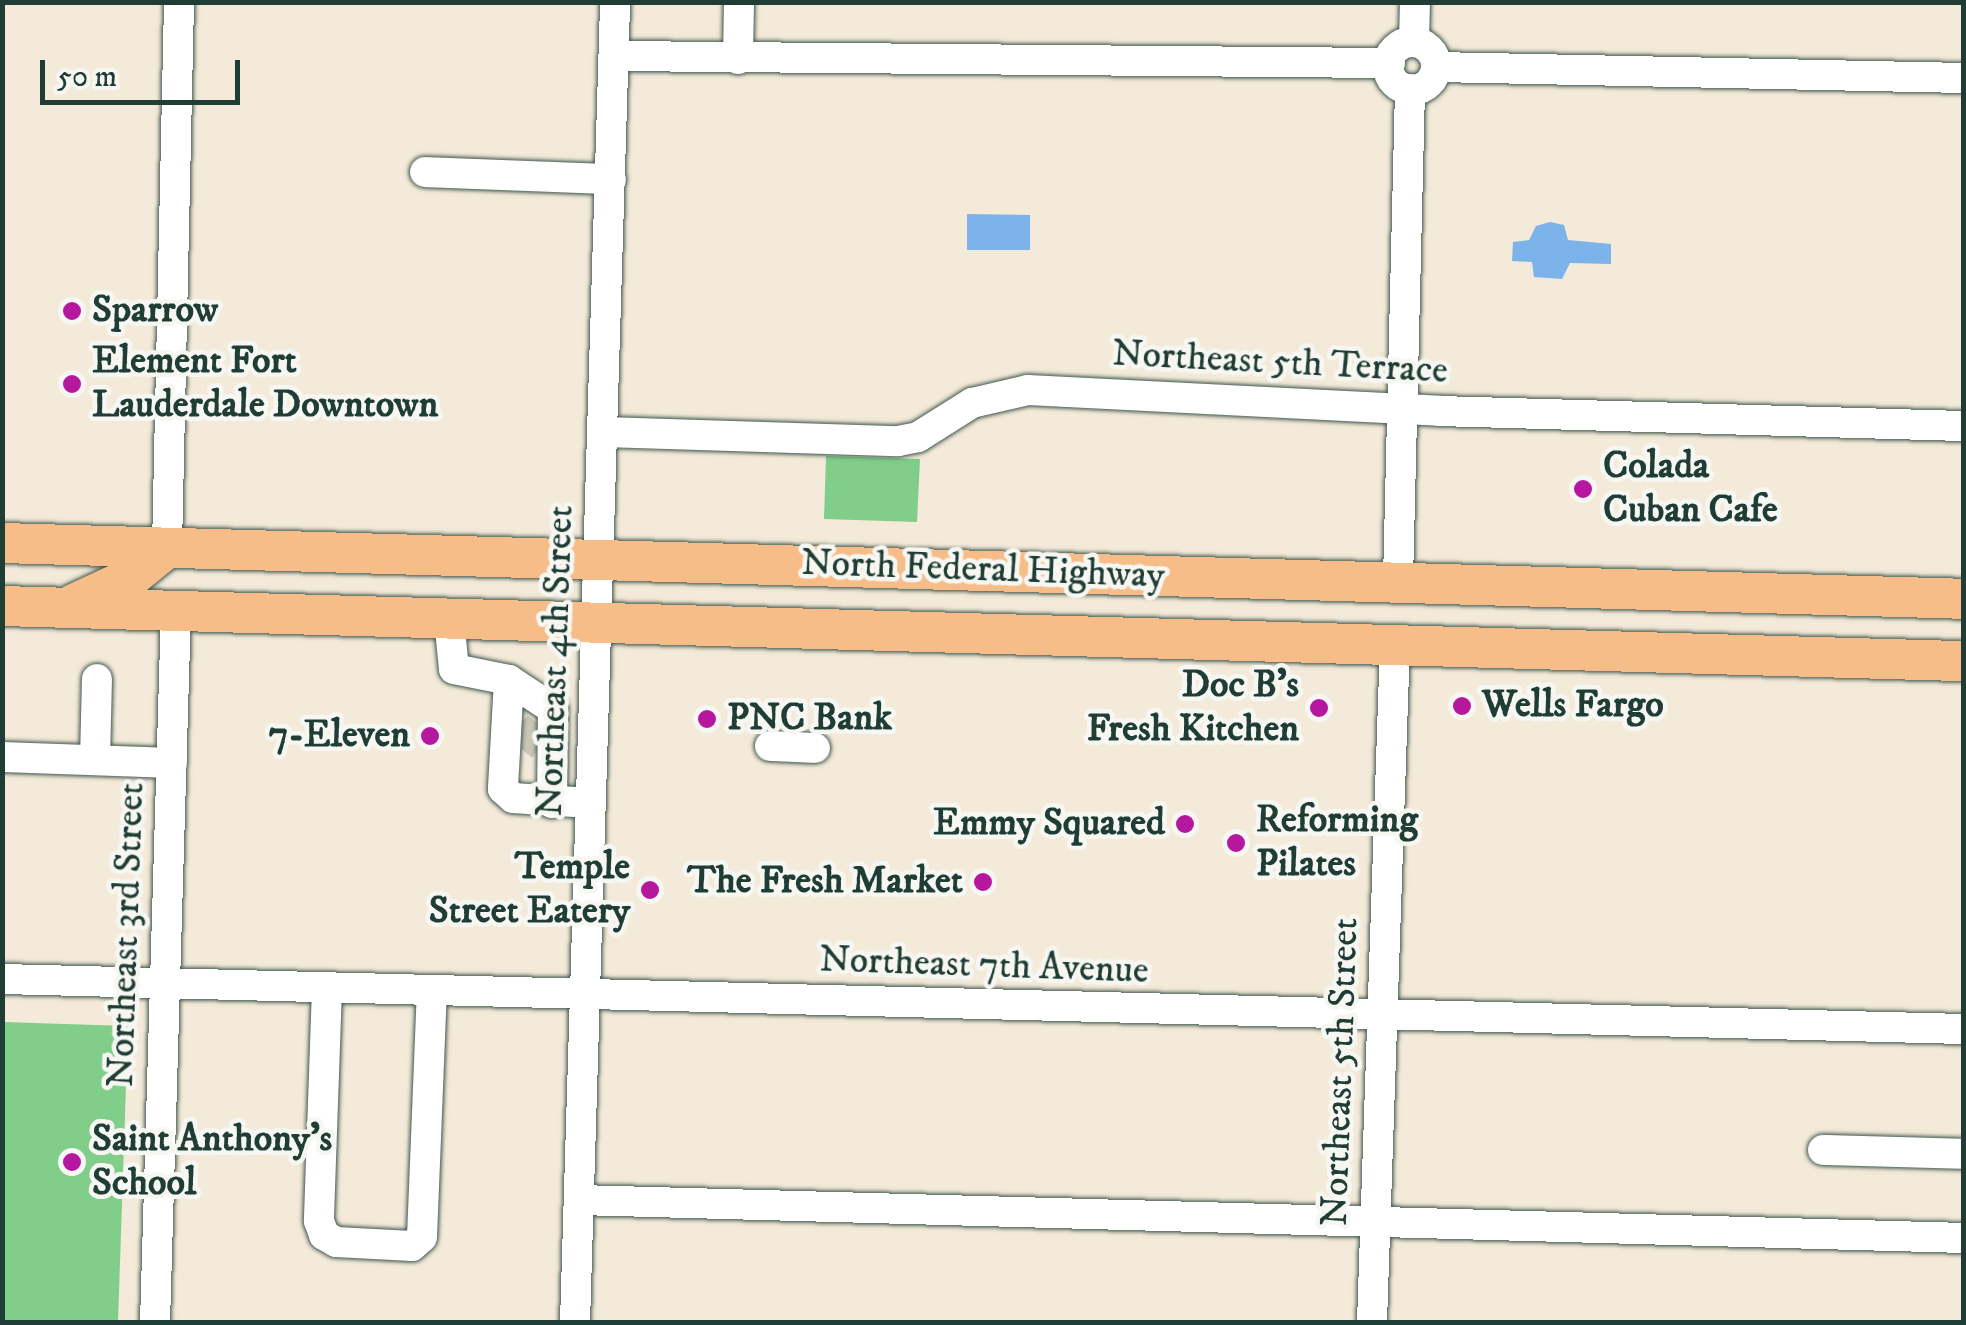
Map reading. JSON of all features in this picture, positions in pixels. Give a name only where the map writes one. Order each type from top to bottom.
[{"type":"main road","name":"North Federal Highway","points":[[2,543],[1964,600]]},
{"type":"main road","points":[[66,608],[130,578],[167,548]]},
{"type":"main road","points":[[1320,642],[1367,616],[1398,581]]},
{"type":"main road","points":[[1395,644],[1430,610],[1487,584]]},
{"type":"main road","name":"North Federal Highway","points":[[2,606],[1964,660]]},
{"type":"street","points":[[167,548],[179,2]]},
{"type":"street","name":"Northeast 4th Street","points":[[575,1322],[615,2]]},
{"type":"street","points":[[738,59],[739,2]]},
{"type":"street","points":[[1414,42],[1415,2]]},
{"type":"street","points":[[1414,42],[1429,49],[1436,67],[1429,83],[1410,90],[1395,82],[1390,63],[1399,46],[1414,42]]},
{"type":"street","points":[[615,56],[1390,63]]},
{"type":"street","points":[[1436,67],[1964,78]]},
{"type":"street","points":[[1398,581],[1410,90]]},
{"type":"street","points":[[425,172],[612,179]]},
{"type":"street","name":"Northeast 5th Terrace","points":[[604,432],[898,441],[918,437],[972,403],[1028,390],[1404,409],[1964,426]]},
{"type":"street","name":"Northeast 3rd Street","points":[[156,1322],[176,611]]},
{"type":"street","points":[[450,618],[454,669],[510,680],[553,709],[548,752],[552,803]]},
{"type":"street","name":"Northeast 5th Street","points":[[1372,1322],[1395,644]]},
{"type":"street","points":[[96,679],[96,760]]},
{"type":"street","points":[[510,680],[512,722],[503,789],[514,798],[590,803]]},
{"type":"street","points":[[770,746],[815,748]]},
{"type":"street","points":[[2,757],[172,763]]},
{"type":"street","name":"Northeast 7th Avenue","points":[[2,979],[1384,1017],[1964,1028]]},
{"type":"street","points":[[327,988],[319,1222],[336,1242],[412,1246],[422,1237],[432,991]]},
{"type":"street","points":[[1822,1150],[1964,1154]]},
{"type":"street","points":[[579,1200],[1964,1238]]},
{"type":"green space","points":[[826,456],[920,459],[917,522],[824,519]]},
{"type":"green space","name":"Saint Anthony's School","points":[[3,1022],[128,1026],[118,1322],[3,1322]]},
{"type":"water","points":[[967,214],[1030,215],[1030,250],[967,250]]},
{"type":"water","points":[[1550,222],[1564,225],[1568,240],[1611,244],[1611,264],[1570,263],[1562,279],[1534,277],[1532,262],[1512,261],[1513,242],[1529,240],[1536,226]]},
{"type":"tunnel","points":[[518,727],[545,749]]},
{"type":"place","name":"Sparrow","points":[[72,311]]},
{"type":"place","name":"Element Fort Lauderdale Downtown","points":[[72,384]]},
{"type":"place","name":"Colada Cuban Cafe","points":[[1583,489]]},
{"type":"place","name":"Wells Fargo","points":[[1462,706]]},
{"type":"place","name":"Doc B's Fresh Kitchen","points":[[1319,708]]},
{"type":"place","name":"PNC Bank","points":[[707,719]]},
{"type":"place","name":"7-Eleven","points":[[430,736]]},
{"type":"place","name":"Emmy Squared","points":[[1185,824]]},
{"type":"place","name":"Reforming Pilates","points":[[1236,843]]},
{"type":"place","name":"The Fresh Market","points":[[983,882]]},
{"type":"place","name":"Temple Street Eatery","points":[[650,890]]},
{"type":"place","name":"Saint Anthony's School","points":[[72,1162]]}]
